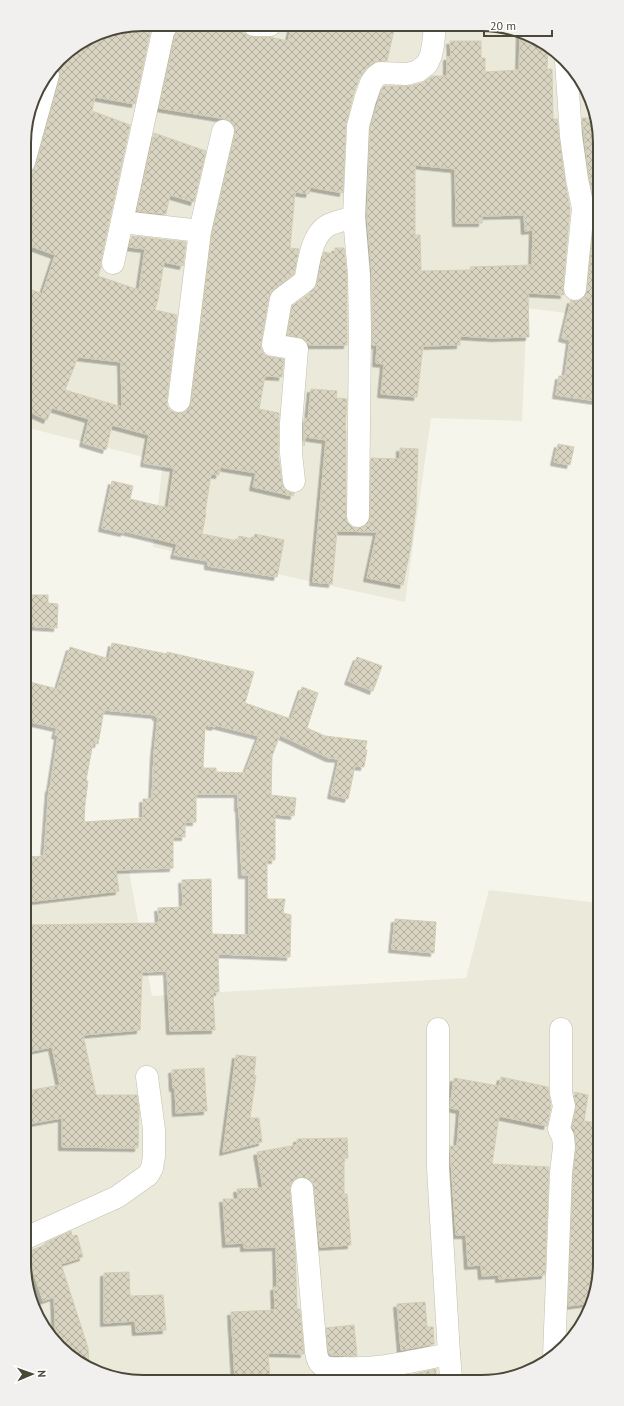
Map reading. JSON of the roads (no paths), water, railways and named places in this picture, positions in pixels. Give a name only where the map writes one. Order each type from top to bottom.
[{"type":"street","points":[[113,263],[164,31]]},
{"type":"street","points":[[358,516],[360,331],[359,275],[354,217],[358,126],[364,100],[371,83],[380,73],[407,74],[418,71],[427,64],[431,55],[434,31]]},
{"type":"street","points":[[567,71],[571,136],[577,180],[583,208],[575,289]]},
{"type":"street","points":[[31,137],[42,95]]},
{"type":"street","points":[[179,401],[200,231],[223,131]]},
{"type":"street","points":[[294,481],[291,453],[291,423],[297,349],[273,345],[282,299],[305,281],[312,249],[318,234],[329,224],[354,217]]},
{"type":"street","points":[[122,222],[200,231]]},
{"type":"street","points":[[438,1029],[438,1168],[451,1375]]},
{"type":"street","points":[[554,1348],[561,1173],[564,1147],[563,1137],[558,1129],[564,1106],[561,1093],[561,1029]]},
{"type":"street","points":[[31,1236],[117,1197],[148,1175],[152,1168],[154,1156],[154,1130],[147,1077]]},
{"type":"street","points":[[302,1189],[317,1360],[327,1368],[362,1369],[449,1354]]}]
